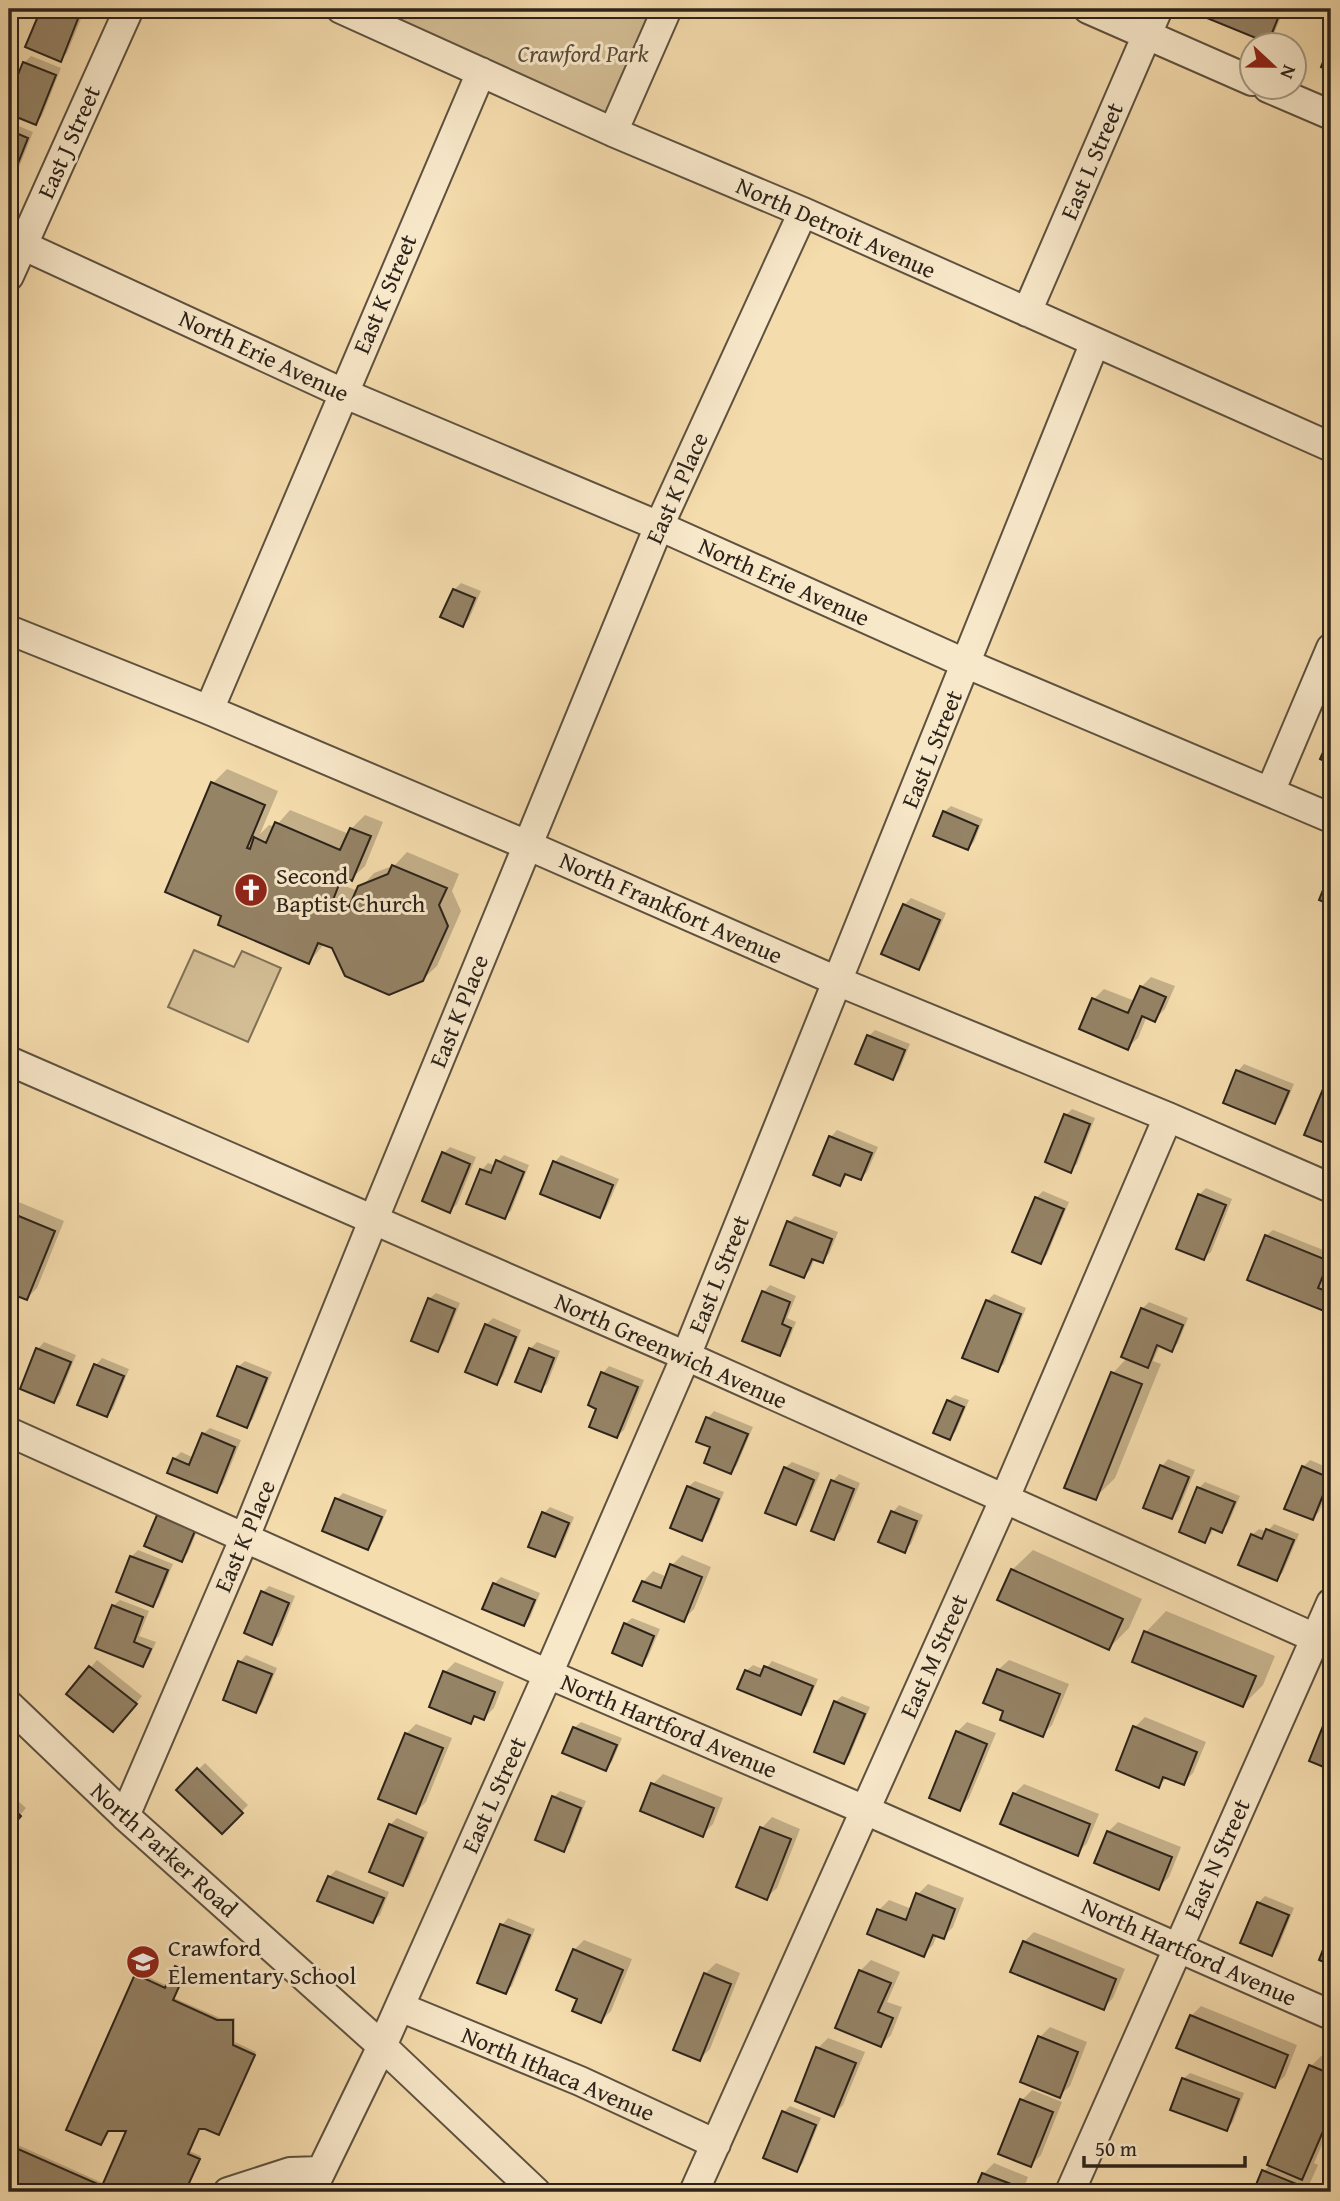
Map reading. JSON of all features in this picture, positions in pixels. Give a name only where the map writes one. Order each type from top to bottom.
[{"type":"street","name":"East J Street","points":[[9,276],[15,242],[129,9]]},
{"type":"street","name":"North Detroit Avenue","points":[[341,9],[613,132],[803,212],[1331,447]]},
{"type":"street","points":[[613,132],[667,9]]},
{"type":"street","points":[[1088,9],[1238,75]]},
{"type":"street","name":"East L Street","points":[[1027,312],[1158,9]]},
{"type":"street","name":"East K Street","points":[[209,710],[481,72]]},
{"type":"street","points":[[1301,102],[1331,115]]},
{"type":"street","name":"East K Place","points":[[125,1815],[246,1537],[659,526],[803,212]]},
{"type":"street","name":"North Erie Avenue","points":[[15,242],[343,393],[659,526],[967,664],[1331,818]]},
{"type":"street","name":"East L Street","points":[[316,2181],[400,2007],[686,1356],[1096,342]]},
{"type":"street","name":"North Frankfort Avenue","points":[[9,630],[209,710],[837,981],[1167,1117],[1331,1188]]},
{"type":"street","points":[[1270,792],[1331,648]]},
{"type":"street","name":"North Greenwich Avenue","points":[[9,1061],[686,1356],[1323,1642]]},
{"type":"street","name":"East M Street","points":[[694,2192],[1004,1500],[1167,1117]]},
{"type":"street","name":"North Hartford Avenue","points":[[9,1432],[548,1674],[1331,2015]]},
{"type":"street","name":"East N Street","points":[[1070,2192],[1177,1946],[1323,1642],[1331,1603]]},
{"type":"street","name":"North Parker Road","points":[[9,1705],[125,1815],[382,2046],[536,2192]]},
{"type":"street","name":"North Ithaca Avenue","points":[[400,2007],[580,2081],[716,2144]]},
{"type":"street","points":[[228,2192],[290,2172],[316,2181]]},
{"type":"green space","name":"Crawford Park","points":[[361,9],[655,9],[609,116]]},
{"type":"green space","points":[[194,950],[234,967],[242,951],[281,968],[248,1042],[168,1007]]},
{"type":"building","points":[[41,9],[62,9],[79,16],[61,62],[25,47]]},
{"type":"building","points":[[1199,9],[1268,9],[1280,13],[1272,32],[1241,32],[1197,14]]},
{"type":"building","points":[[1331,45],[1331,72],[1321,67]]},
{"type":"building","points":[[23,62],[56,75],[36,125],[9,114],[9,97]]},
{"type":"building","points":[[9,130],[28,138],[9,186]]},
{"type":"building","points":[[453,589],[475,598],[463,627],[440,617]]},
{"type":"building","points":[[1331,735],[1331,764],[1320,759]]},
{"type":"building","name":"Second Baptist Church","points":[[211,782],[265,805],[247,848],[250,849],[254,837],[266,843],[275,822],[340,850],[350,828],[371,836],[352,881],[342,877],[333,900],[349,907],[358,886],[388,874],[392,865],[447,888],[439,905],[448,926],[423,981],[389,995],[345,976],[332,948],[318,943],[309,964],[218,925],[221,916],[165,892]]},
{"type":"building","points":[[943,811],[978,826],[968,850],[933,836]]},
{"type":"building","points":[[1331,870],[1331,905],[1319,900]]},
{"type":"building","points":[[903,904],[940,920],[919,970],[881,954]]},
{"type":"building","points":[[1140,986],[1166,997],[1155,1022],[1142,1016],[1128,1050],[1079,1029],[1092,998],[1128,1013]]},
{"type":"building","points":[[867,1035],[905,1050],[893,1080],[855,1064]]},
{"type":"building","points":[[1236,1070],[1289,1091],[1275,1124],[1223,1103]]},
{"type":"building","points":[[1323,1089],[1331,1092],[1331,1133],[1327,1144],[1304,1135]]},
{"type":"building","points":[[1064,1114],[1090,1124],[1071,1173],[1045,1162]]},
{"type":"building","points":[[829,1136],[872,1153],[861,1180],[845,1174],[840,1186],[813,1175]]},
{"type":"building","points":[[442,1152],[470,1164],[450,1213],[422,1201]]},
{"type":"building","points":[[496,1160],[524,1172],[505,1219],[466,1204],[480,1169],[491,1173]]},
{"type":"building","points":[[553,1161],[613,1185],[600,1218],[540,1194]]},
{"type":"building","points":[[1198,1194],[1226,1205],[1204,1260],[1176,1249]]},
{"type":"building","points":[[1035,1197],[1064,1209],[1041,1264],[1012,1252]]},
{"type":"building","points":[[9,1212],[55,1231],[27,1300],[9,1293]]},
{"type":"building","points":[[787,1221],[832,1239],[823,1263],[812,1259],[804,1278],[770,1265]]},
{"type":"building","points":[[1265,1235],[1329,1261],[1318,1288],[1331,1293],[1324,1311],[1247,1280]]},
{"type":"building","points":[[762,1291],[790,1302],[782,1324],[791,1328],[780,1356],[742,1341]]},
{"type":"building","points":[[428,1298],[455,1309],[438,1352],[411,1341]]},
{"type":"building","points":[[986,1300],[1021,1314],[998,1372],[962,1358]]},
{"type":"building","points":[[1141,1308],[1183,1325],[1172,1352],[1157,1345],[1148,1368],[1121,1357]]},
{"type":"building","points":[[485,1324],[516,1337],[497,1385],[465,1372]]},
{"type":"building","points":[[36,1348],[71,1362],[54,1403],[20,1389]]},
{"type":"building","points":[[529,1348],[554,1358],[541,1392],[515,1382]]},
{"type":"building","points":[[94,1364],[124,1376],[107,1417],[77,1405]]},
{"type":"building","points":[[237,1366],[267,1378],[247,1428],[217,1416]]},
{"type":"building","points":[[601,1372],[638,1387],[617,1438],[589,1427],[596,1409],[588,1405]]},
{"type":"building","points":[[1111,1372],[1142,1384],[1096,1500],[1064,1488]]},
{"type":"building","points":[[947,1400],[964,1407],[950,1440],[933,1433]]},
{"type":"building","points":[[706,1417],[748,1434],[731,1474],[704,1463],[710,1447],[696,1442]]},
{"type":"building","points":[[202,1433],[235,1447],[217,1493],[167,1473],[173,1458],[189,1465]]},
{"type":"building","points":[[1160,1465],[1189,1477],[1172,1519],[1143,1508]]},
{"type":"building","points":[[1302,1466],[1330,1478],[1313,1520],[1284,1509]]},
{"type":"building","points":[[784,1467],[814,1480],[796,1525],[765,1513]]},
{"type":"building","points":[[831,1480],[854,1489],[834,1540],[811,1531]]},
{"type":"building","points":[[687,1486],[719,1499],[702,1541],[670,1528]]},
{"type":"building","points":[[1197,1487],[1235,1502],[1222,1533],[1211,1528],[1205,1543],[1179,1532]]},
{"type":"building","points":[[335,1498],[382,1517],[368,1550],[322,1531]]},
{"type":"building","points":[[891,1511],[917,1521],[905,1553],[878,1542]]},
{"type":"building","points":[[542,1512],[569,1523],[555,1557],[528,1547]]},
{"type":"building","points":[[157,1515],[195,1531],[182,1562],[144,1546]]},
{"type":"building","points":[[1266,1529],[1294,1540],[1277,1581],[1238,1565],[1251,1534],[1262,1539]]},
{"type":"building","points":[[130,1556],[168,1570],[153,1607],[116,1592]]},
{"type":"building","points":[[670,1564],[702,1577],[684,1622],[633,1601],[642,1581],[661,1588]]},
{"type":"building","points":[[1011,1569],[1123,1619],[1109,1650],[997,1600]]},
{"type":"building","points":[[493,1583],[535,1600],[524,1626],[482,1609]]},
{"type":"building","points":[[261,1591],[289,1603],[272,1645],[244,1633]]},
{"type":"building","points":[[112,1605],[143,1617],[134,1642],[151,1649],[143,1667],[95,1648]]},
{"type":"building","points":[[624,1623],[654,1636],[642,1666],[612,1653]]},
{"type":"building","points":[[1144,1631],[1256,1676],[1243,1707],[1132,1662]]},
{"type":"building","points":[[238,1661],[272,1674],[256,1713],[223,1700]]},
{"type":"building","points":[[89,1666],[137,1704],[113,1732],[66,1694]]},
{"type":"building","points":[[764,1666],[813,1686],[801,1715],[737,1689],[745,1670],[760,1676]]},
{"type":"building","points":[[997,1669],[1060,1694],[1043,1737],[1000,1720],[1003,1711],[983,1703]]},
{"type":"building","points":[[443,1671],[495,1692],[484,1720],[474,1716],[471,1724],[429,1707]]},
{"type":"building","points":[[834,1701],[865,1714],[844,1764],[814,1752]]},
{"type":"building","points":[[1331,1706],[1331,1770],[1309,1761]]},
{"type":"building","points":[[1133,1726],[1197,1752],[1184,1785],[1163,1777],[1159,1788],[1116,1770]]},
{"type":"building","points":[[573,1727],[617,1745],[606,1771],[562,1753]]},
{"type":"building","points":[[956,1731],[987,1744],[960,1811],[929,1798]]},
{"type":"building","points":[[405,1733],[443,1748],[416,1814],[378,1799]]},
{"type":"building","points":[[197,1768],[243,1813],[222,1834],[176,1790]]},
{"type":"building","points":[[651,1783],[714,1808],[703,1837],[640,1811]]},
{"type":"building","points":[[1013,1793],[1090,1824],[1078,1856],[1000,1824]]},
{"type":"building","points":[[552,1796],[581,1808],[564,1852],[535,1840]]},
{"type":"building","points":[[9,1805],[21,1816],[9,1830]]},
{"type":"building","points":[[389,1824],[423,1838],[403,1886],[369,1872]]},
{"type":"building","points":[[760,1827],[791,1839],[767,1900],[736,1887]]},
{"type":"building","points":[[1107,1831],[1172,1857],[1159,1890],[1094,1863]]},
{"type":"building","points":[[328,1876],[384,1898],[373,1923],[317,1901]]},
{"type":"building","points":[[916,1893],[955,1909],[944,1939],[933,1935],[924,1957],[867,1934],[877,1909],[906,1920]]},
{"type":"building","points":[[1257,1902],[1289,1915],[1272,1956],[1240,1943]]},
{"type":"building","points":[[500,1924],[530,1935],[506,1994],[477,1983]]},
{"type":"building","points":[[1331,1929],[1331,1965],[1319,1960]]},
{"type":"building","points":[[1023,1941],[1116,1979],[1104,2010],[1010,1972]]},
{"type":"building","points":[[573,1949],[623,1970],[601,2023],[572,2011],[577,1999],[556,1990]]},
{"type":"building","points":[[175,1966],[186,1971],[173,2000],[217,2020],[233,2020],[233,2045],[255,2055],[219,2135],[199,2129],[188,2154],[200,2159],[185,2192],[9,2192],[9,2145],[102,2186],[126,2131],[108,2131],[101,2145],[66,2130],[135,1974],[165,1988]]},
{"type":"building","points":[[859,1970],[891,1983],[878,2012],[893,2018],[881,2047],[835,2028]]},
{"type":"building","points":[[704,1973],[731,1984],[700,2061],[673,2050]]},
{"type":"building","points":[[1190,2015],[1288,2055],[1275,2088],[1176,2048]]},
{"type":"building","points":[[1038,2036],[1078,2052],[1060,2098],[1020,2082]]},
{"type":"building","points":[[816,2047],[856,2063],[834,2117],[795,2101]]},
{"type":"building","points":[[1309,2065],[1331,2074],[1331,2113],[1302,2180],[1267,2165]]},
{"type":"building","points":[[1182,2078],[1239,2099],[1227,2131],[1170,2110]]},
{"type":"building","points":[[1020,2099],[1053,2112],[1031,2167],[998,2154]]},
{"type":"building","points":[[782,2111],[816,2125],[797,2172],[763,2158]]},
{"type":"building","points":[[1262,2170],[1299,2185],[1296,2192],[1253,2192]]},
{"type":"building","points":[[982,2173],[1019,2187],[1017,2192],[974,2192]]},
{"type":"place","name":"Second Baptist Church","points":[[251,890]]},
{"type":"place","name":"Crawford Elementary School","points":[[143,1962]]}]
